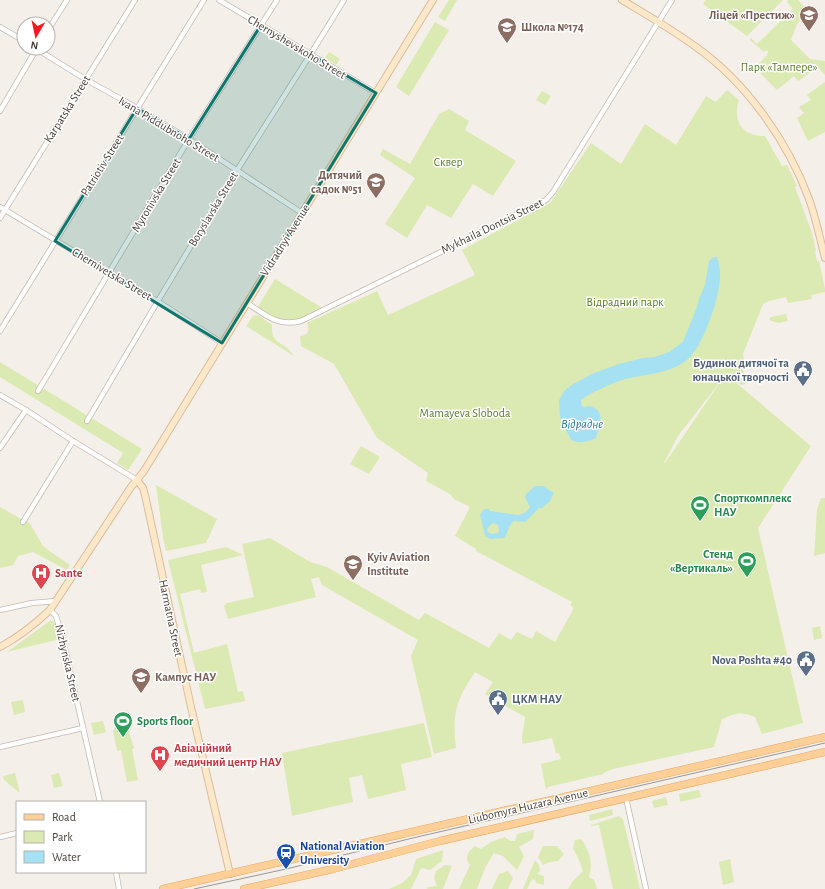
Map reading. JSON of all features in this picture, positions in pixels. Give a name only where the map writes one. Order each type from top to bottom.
[{"type":"main road","name":"Vidradnyi Avenue","points":[[137,480],[144,471],[433,0]]},
{"type":"main road","points":[[622,0],[659,21]]},
{"type":"main road","points":[[626,0],[698,46],[720,64],[746,91],[772,123],[802,176],[812,200],[824,246],[825,258]]},
{"type":"main road","name":"Nizhynska Street","points":[[50,610],[137,480]]},
{"type":"main road","name":"Harmatna Street","points":[[137,480],[143,488],[145,495],[191,707],[230,874]]},
{"type":"main road","points":[[0,647],[24,632],[50,610]]},
{"type":"main road","name":"Liubomyra Huzara Avenue","points":[[163,889],[825,737]]},
{"type":"main road","name":"Liubomyra Huzara Avenue","points":[[244,889],[333,869],[455,837],[825,752]]},
{"type":"street","points":[[56,17],[67,0]]},
{"type":"street","name":"Karpatska Street","points":[[0,218],[2,209],[135,0]]},
{"type":"street","name":"Patriotiv Street","points":[[0,331],[204,0]]},
{"type":"street","name":"Chernyshevskoho Street","points":[[219,0],[376,93]]},
{"type":"street","name":"Myronivska Street","points":[[38,391],[189,139],[277,0]]},
{"type":"street","name":"Boryslavska Street","points":[[87,421],[237,170],[311,55],[344,0]]},
{"type":"street","name":"Mykhaila Dontsia Street","points":[[247,303],[278,322],[286,323],[301,321],[546,200],[553,192],[672,0]]},
{"type":"street","points":[[0,27],[16,36]]},
{"type":"street","points":[[0,111],[31,56]]},
{"type":"street","name":"Ivana Piddubnoho Street","points":[[49,56],[85,79],[189,139],[302,213]]},
{"type":"street","name":"Chernivetska Street","points":[[2,209],[109,272],[222,343]]},
{"type":"street","points":[[0,395],[137,480]]},
{"type":"street","points":[[0,448],[26,410]]},
{"type":"street","points":[[23,522],[73,441]]},
{"type":"street","points":[[0,610],[32,603],[56,601]]},
{"type":"street","name":"Nizhynska Street","points":[[50,610],[56,616],[63,640],[100,801]]},
{"type":"street","points":[[0,747],[83,728]]},
{"type":"street","points":[[626,798],[646,889]]},
{"type":"street","points":[[0,837],[16,833]]},
{"type":"street","points":[[116,873],[120,889]]},
{"type":"highlighted area","points":[[261,25],[376,93],[222,343],[55,241],[137,108],[189,139]]},
{"type":"green space","points":[[449,0],[457,0],[445,21],[438,17]]},
{"type":"green space","points":[[706,0],[783,0],[747,36],[703,4]]},
{"type":"green space","points":[[788,0],[798,0],[809,12],[797,24],[791,40],[810,59],[825,61],[825,75],[818,67],[798,81],[794,76],[777,90],[755,68],[767,55],[768,51],[766,50],[764,52],[750,40],[751,38],[757,44],[793,9],[787,2]]},
{"type":"green space","points":[[435,22],[449,30],[409,96],[396,87]]},
{"type":"green space","points":[[329,52],[340,59],[336,65],[325,58]]},
{"type":"green space","name":"Парк «Тампере»","points":[[825,82],[825,132],[808,141],[797,118],[804,113],[799,107],[811,100],[807,95]]},
{"type":"green space","points":[[727,90],[739,100],[737,114],[738,121],[741,126],[750,133],[765,136],[782,166],[787,165],[797,186],[795,187],[812,233],[817,261],[819,261],[825,289],[825,292],[811,295],[812,299],[788,303],[786,297],[763,304],[743,354],[744,360],[740,362],[748,383],[742,385],[734,381],[811,446],[758,528],[803,723],[762,734],[755,717],[742,713],[735,714],[722,719],[714,747],[613,769],[603,774],[548,787],[546,790],[541,764],[561,759],[559,753],[556,753],[552,738],[523,744],[522,738],[525,717],[485,694],[493,682],[475,672],[463,691],[455,716],[456,748],[434,754],[411,656],[418,640],[322,585],[319,577],[311,579],[316,597],[228,619],[224,606],[227,603],[254,597],[242,544],[270,538],[310,562],[327,567],[419,620],[425,613],[489,648],[499,633],[511,640],[517,632],[532,639],[536,631],[555,642],[574,608],[570,605],[572,602],[476,551],[476,549],[455,536],[470,507],[454,499],[450,494],[426,481],[428,473],[377,438],[334,364],[301,346],[300,336],[307,334],[307,323],[377,291],[388,315],[475,275],[462,250],[550,203],[591,143],[621,164],[645,124],[676,145],[706,96],[716,102]],"holes":[[[723,378],[665,463],[678,436]]]},
{"type":"green space","points":[[542,91],[551,96],[545,105],[536,100]]},
{"type":"green space","name":"Сквер","points":[[449,109],[469,121],[465,130],[516,161],[493,196],[473,184],[451,218],[427,205],[407,238],[385,224],[415,178],[380,155],[383,149],[410,164],[439,114]]},
{"type":"green space","points":[[275,279],[324,309],[302,319],[290,322],[279,321],[271,317],[257,308]]},
{"type":"green space","points":[[786,314],[788,321],[778,323],[769,320],[771,317]]},
{"type":"green space","points":[[258,315],[272,325],[272,332],[276,340],[287,348],[294,356],[246,326],[253,316]]},
{"type":"green space","points":[[0,362],[142,449],[128,470],[117,463],[123,453],[0,377]]},
{"type":"green space","points":[[361,446],[380,457],[369,474],[350,464]]},
{"type":"green space","points":[[156,485],[217,519],[206,543],[166,551]]},
{"type":"green space","points":[[821,498],[825,498],[825,553],[814,556],[817,510]]},
{"type":"green space","points":[[0,507],[22,521],[29,522],[43,546],[70,565],[67,570],[33,552],[18,556],[13,565],[0,568]]},
{"type":"green space","points":[[226,547],[243,555],[201,565],[207,592],[201,593],[200,589],[180,594],[194,653],[227,644],[238,692],[243,691],[245,701],[205,709],[168,560]]},
{"type":"green space","points":[[51,620],[56,624],[60,639],[7,652]]},
{"type":"green space","points":[[820,626],[822,638],[814,640],[812,628]]},
{"type":"green space","points":[[23,700],[25,712],[14,715],[11,702]]},
{"type":"green space","points":[[103,721],[106,732],[94,735],[91,723]]},
{"type":"green space","points":[[424,723],[432,757],[401,764],[406,790],[368,799],[362,775],[349,778],[353,802],[292,816],[282,753]]},
{"type":"green space","points":[[127,725],[134,748],[132,749],[138,780],[127,782],[121,750],[117,751],[113,731],[115,727]]},
{"type":"green space","points":[[15,773],[20,793],[4,780],[3,776]]},
{"type":"green space","points":[[59,773],[63,786],[54,788],[51,775]]},
{"type":"green space","points":[[699,790],[701,797],[680,802],[679,794]]},
{"type":"green space","points":[[666,797],[668,805],[654,808],[652,801]]},
{"type":"green space","points":[[612,809],[613,815],[590,821],[589,815]]},
{"type":"green space","points":[[619,816],[623,819],[640,889],[613,889],[599,825],[591,826]]},
{"type":"green space","points":[[534,830],[533,839],[519,847],[524,856],[517,870],[503,856],[494,853],[486,866],[477,889],[459,889],[470,865],[467,857],[470,850],[475,846],[481,849],[491,842],[505,837],[510,841],[515,841],[517,834]]},
{"type":"green space","points":[[581,839],[587,848],[590,857],[591,867],[589,877],[594,880],[597,889],[568,889],[573,881],[583,871],[573,848],[575,840]]},
{"type":"green space","points":[[543,846],[557,846],[564,854],[558,861],[543,865],[538,857]]},
{"type":"green space","points":[[443,850],[442,861],[430,870],[421,868],[411,889],[389,889],[402,883],[411,875],[416,859]]},
{"type":"green space","points":[[730,859],[734,882],[723,885],[719,862]]},
{"type":"green space","points":[[535,860],[539,865],[540,871],[537,874],[544,876],[544,885],[536,883],[535,880],[532,879],[527,889],[523,889]]},
{"type":"green space","points":[[445,865],[452,866],[443,889],[427,889],[428,887],[437,886],[434,878],[436,871]]},
{"type":"green space","points":[[508,871],[513,878],[508,889],[492,889],[499,874]]},
{"type":"water","name":"Відрадне","points":[[714,257],[717,257],[719,263],[720,282],[714,308],[706,331],[694,352],[687,360],[670,369],[622,380],[600,389],[581,400],[581,405],[583,407],[590,406],[599,412],[601,419],[600,424],[596,438],[584,442],[571,440],[560,417],[559,400],[564,391],[573,384],[594,373],[619,364],[643,358],[655,357],[669,352],[683,342],[705,285],[709,261]]},
{"type":"water","points":[[535,486],[543,486],[554,493],[550,501],[542,508],[539,508],[525,522],[514,521],[509,527],[504,538],[490,539],[485,536],[480,515],[484,509],[518,515],[522,514],[530,507],[525,497],[526,494]],"holes":[[[493,523],[498,525],[498,533],[491,534],[488,532],[488,527]]]},
{"type":"tram line","points":[[194,889],[286,869],[417,837],[825,743]]},
{"type":"place","name":"Ліцей «Престиж»","points":[[809,32]]},
{"type":"place","name":"Школа №174","points":[[507,44]]},
{"type":"place","name":"Дитячий садок №51","points":[[376,199]]},
{"type":"place","name":"Будинок дитячої та юнацької творчості","points":[[803,387]]},
{"type":"place","name":"Спорткомплекс НАУ","points":[[700,522]]},
{"type":"place","name":"Стенд «Вертикаль»","points":[[747,578]]},
{"type":"place","name":"Kyiv Aviation Institute","points":[[353,581]]},
{"type":"place","name":"Sante","points":[[41,590]]},
{"type":"place","name":"Nova Poshta #40","points":[[806,677]]},
{"type":"place","name":"Кампус НАУ","points":[[141,694]]},
{"type":"place","name":"ЦКМ НАУ","points":[[498,716]]},
{"type":"place","name":"Sports floor","points":[[123,738]]},
{"type":"place","name":"Авіаційний медичний центр НАУ","points":[[160,772]]},
{"type":"place","name":"National Aviation University","points":[[286,870]]},
{"type":"park label","name":"Відрадний парк","points":[[625,302]]},
{"type":"park label","name":"Mamayeva Sloboda","points":[[465,413]]}]
